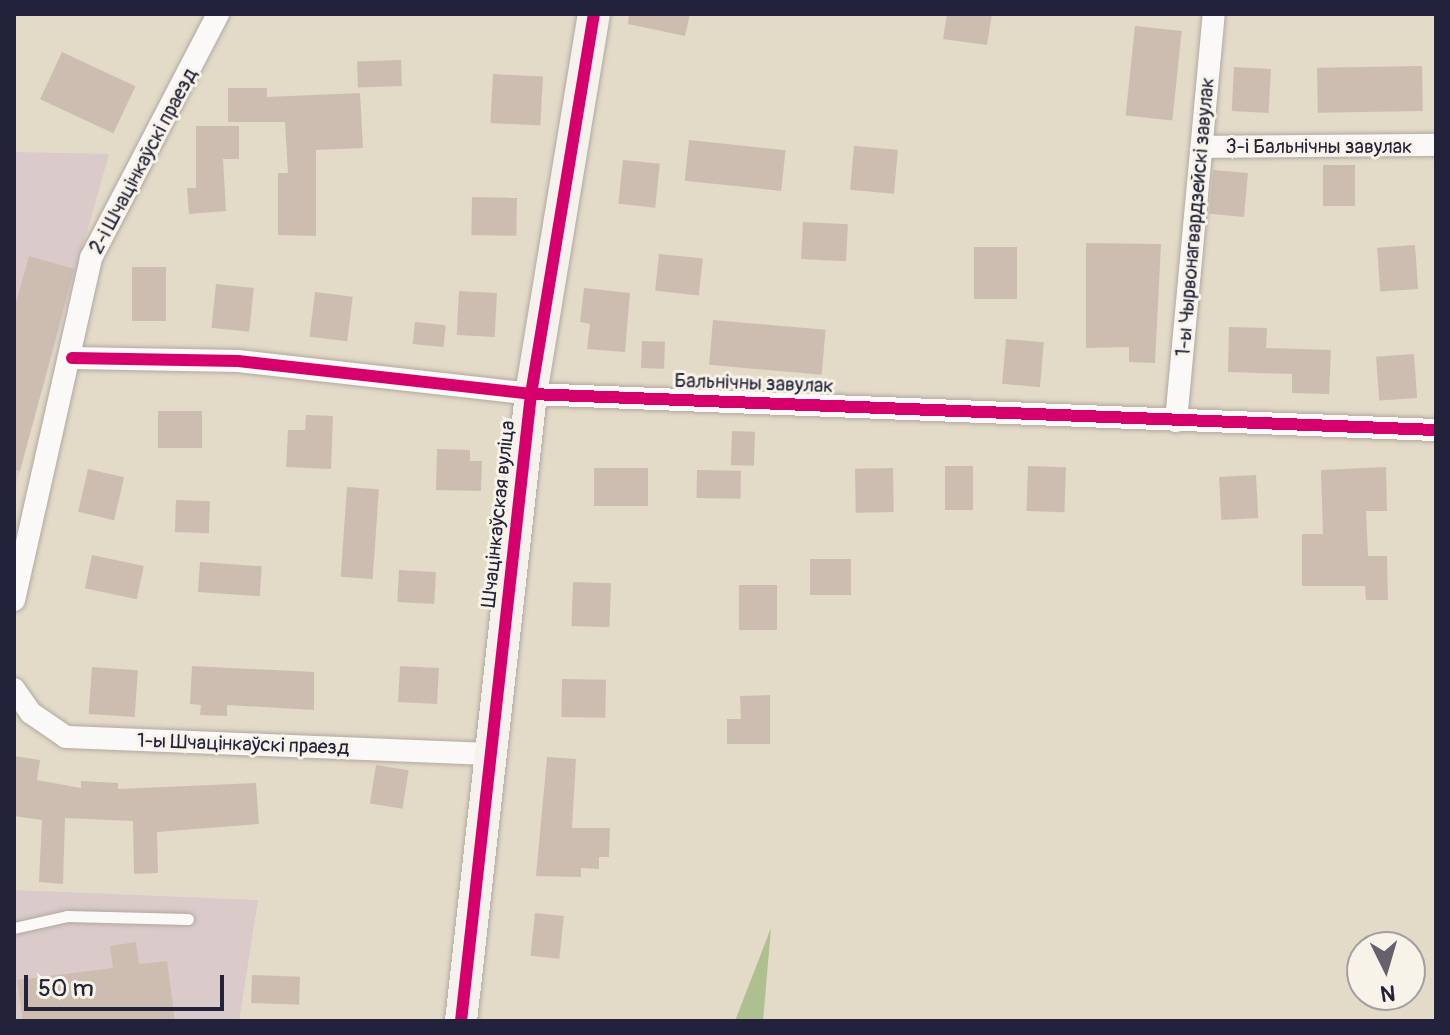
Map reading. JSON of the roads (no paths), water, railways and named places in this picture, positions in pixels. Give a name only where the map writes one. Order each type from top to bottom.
[{"type":"street","name":"2-і Шчацінкаўскі праезд","points":[[72,358],[91,258],[218,14]]},
{"type":"street","name":"Шчацінкаўская вуліца","points":[[461,1021],[531,394],[594,14]]},
{"type":"street","name":"1-ы Чырвонагвардзейскі завулак","points":[[1176,421],[1214,14]]},
{"type":"street","name":"3-і Бальнічны завулак","points":[[1202,147],[1436,145]]},
{"type":"street","name":"Бальнічны завулак","points":[[72,358],[238,361],[531,394],[1436,430]]},
{"type":"street","points":[[14,600],[21,521],[72,358]]},
{"type":"street","name":"1-ы Шчацінкаўскі праезд","points":[[14,689],[31,713],[66,737],[491,754]]},
{"type":"lane","points":[[14,928],[67,916],[188,919]]}]
